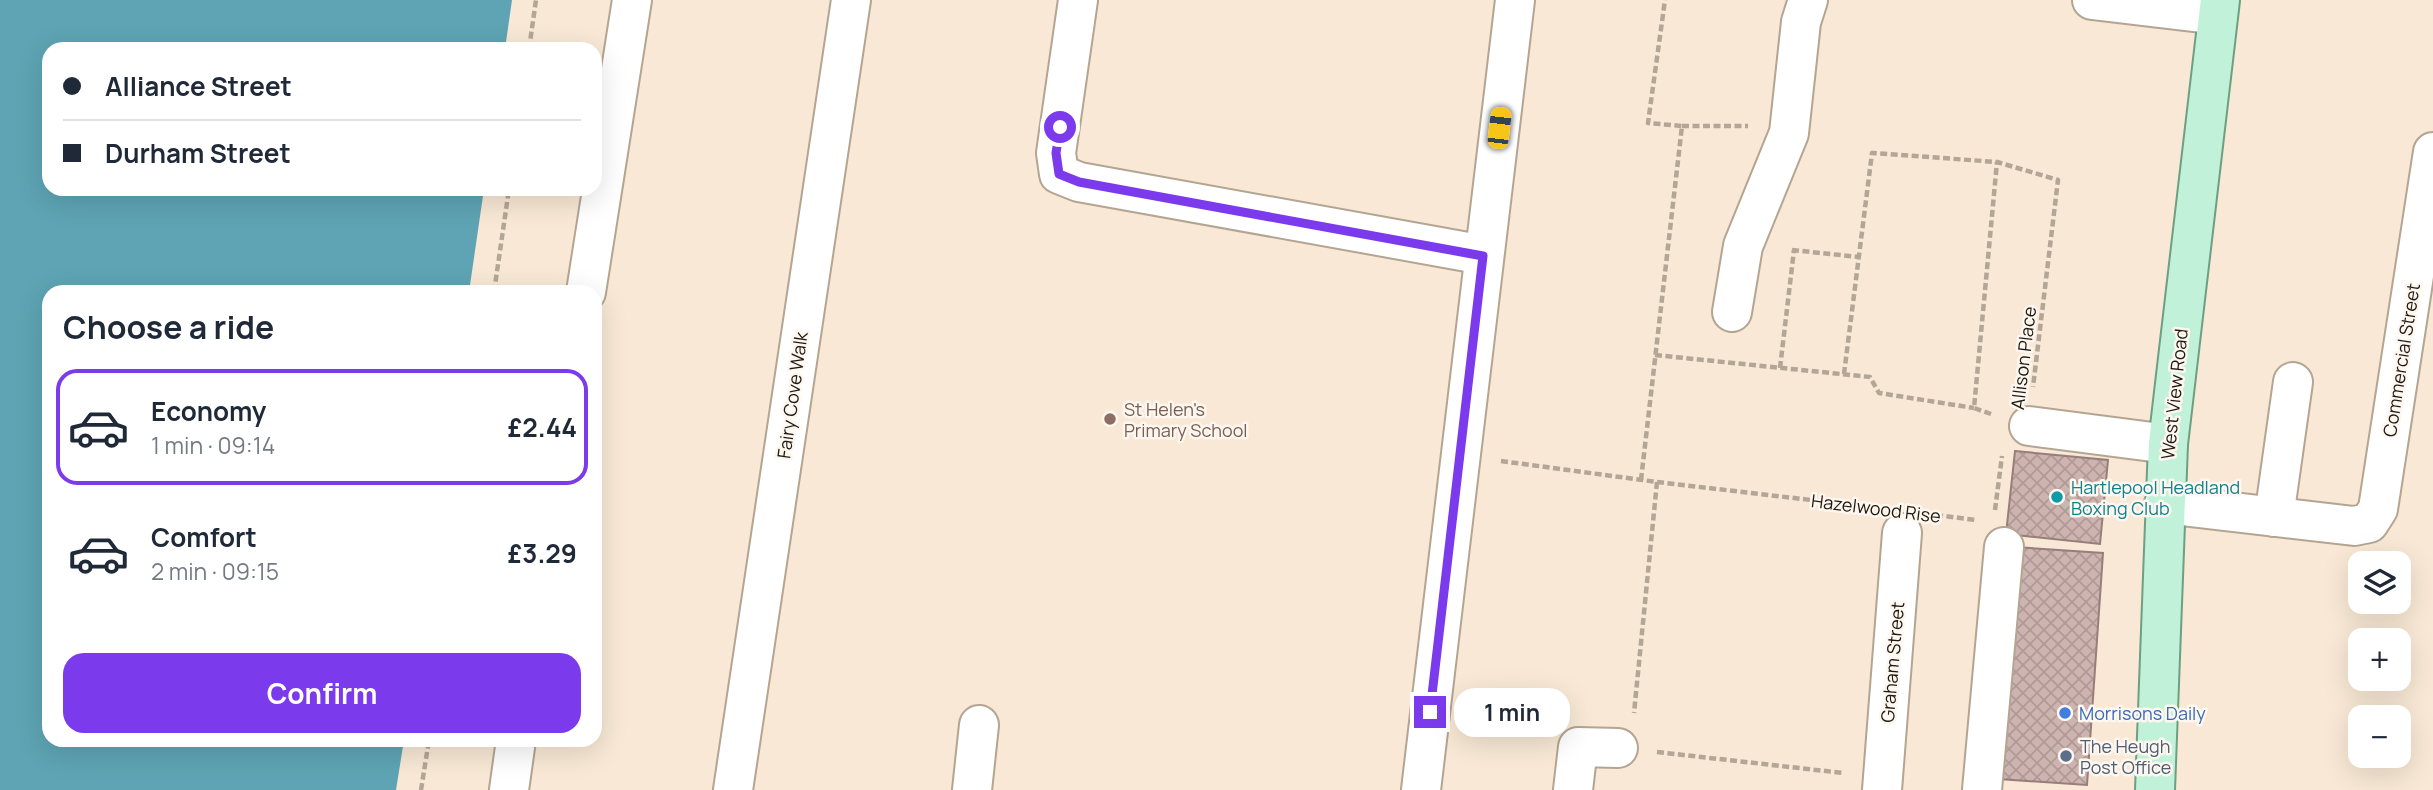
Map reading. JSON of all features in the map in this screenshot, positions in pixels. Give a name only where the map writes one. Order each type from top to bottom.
[{"type":"main road","name":"West View Road","points":[[2155,790],[2168,444],[2219,7]]},
{"type":"street","points":[[602,190],[632,0]]},
{"type":"street","name":"Fairy Cove Walk","points":[[733,790],[851,0]]},
{"type":"street","points":[[1078,0],[1056,153],[1059,174],[1079,182],[1483,256]]},
{"type":"street","points":[[1421,790],[1515,0]]},
{"type":"street","points":[[1732,312],[1743,246],[1789,130],[1801,22],[1808,0]]},
{"type":"street","points":[[2092,0],[2219,7]]},
{"type":"street","name":"Commercial Street","points":[[2274,517],[2354,526],[2370,523],[2378,509],[2433,152]]},
{"type":"street","points":[[587,285],[601,196]]},
{"type":"street","points":[[2164,504],[2274,517],[2293,383]]},
{"type":"street","points":[[2018,422],[2168,444]]},
{"type":"street","name":"Graham Street","points":[[1882,784],[1914,524]]},
{"type":"street","points":[[1982,790],[1992,530]]},
{"type":"street","points":[[972,790],[979,725]]},
{"type":"street","points":[[509,790],[515,747]]},
{"type":"street","points":[[1573,790],[1578,747],[1624,748]]},
{"type":"path","points":[[530,42],[536,0]]},
{"type":"path","points":[[1665,0],[1648,123],[1789,130]]},
{"type":"path","points":[[1641,480],[1682,126]]},
{"type":"path","points":[[1655,355],[1844,374],[1872,153],[1997,162],[1973,408]]},
{"type":"path","name":"Allison Place","points":[[1844,374],[1870,377],[1879,393],[1973,408],[2018,422],[2059,180],[1997,162]]},
{"type":"path","points":[[495,285],[508,196]]},
{"type":"path","points":[[1743,246],[1859,257]]},
{"type":"path","points":[[1780,368],[1794,250]]},
{"type":"path","points":[[1992,530],[2018,422]]},
{"type":"path","name":"Hazelwood Rise","points":[[1460,456],[1872,508]]},
{"type":"path","points":[[1657,482],[1624,748],[1882,784]]},
{"type":"path","name":"Hazelwood Rise","points":[[1914,524],[1992,530]]},
{"type":"path","points":[[421,790],[428,747]]},
{"type":"water","points":[[0,0],[512,0],[506,42],[42,42],[42,196],[483,196],[470,285],[42,285],[42,747],[403,747],[396,790],[0,790]]},
{"type":"building","name":"Hartlepool Headland Boxing Club","points":[[2015,451],[2108,460],[2100,544],[2006,534]]},
{"type":"building","points":[[2015,547],[2103,553],[2087,785],[1999,779]]},
{"type":"place","name":"St Helen's Primary School","points":[[1110,419]]},
{"type":"place","name":"Hartlepool Headland Boxing Club","points":[[2057,497]]},
{"type":"place","name":"Morrisons Daily","points":[[2065,713]]},
{"type":"place","name":"The Heugh Post Office","points":[[2066,756]]},
{"type":"route","points":[[1060,127],[1056,153],[1059,174],[1079,182],[1483,256],[1430,712]]}]
